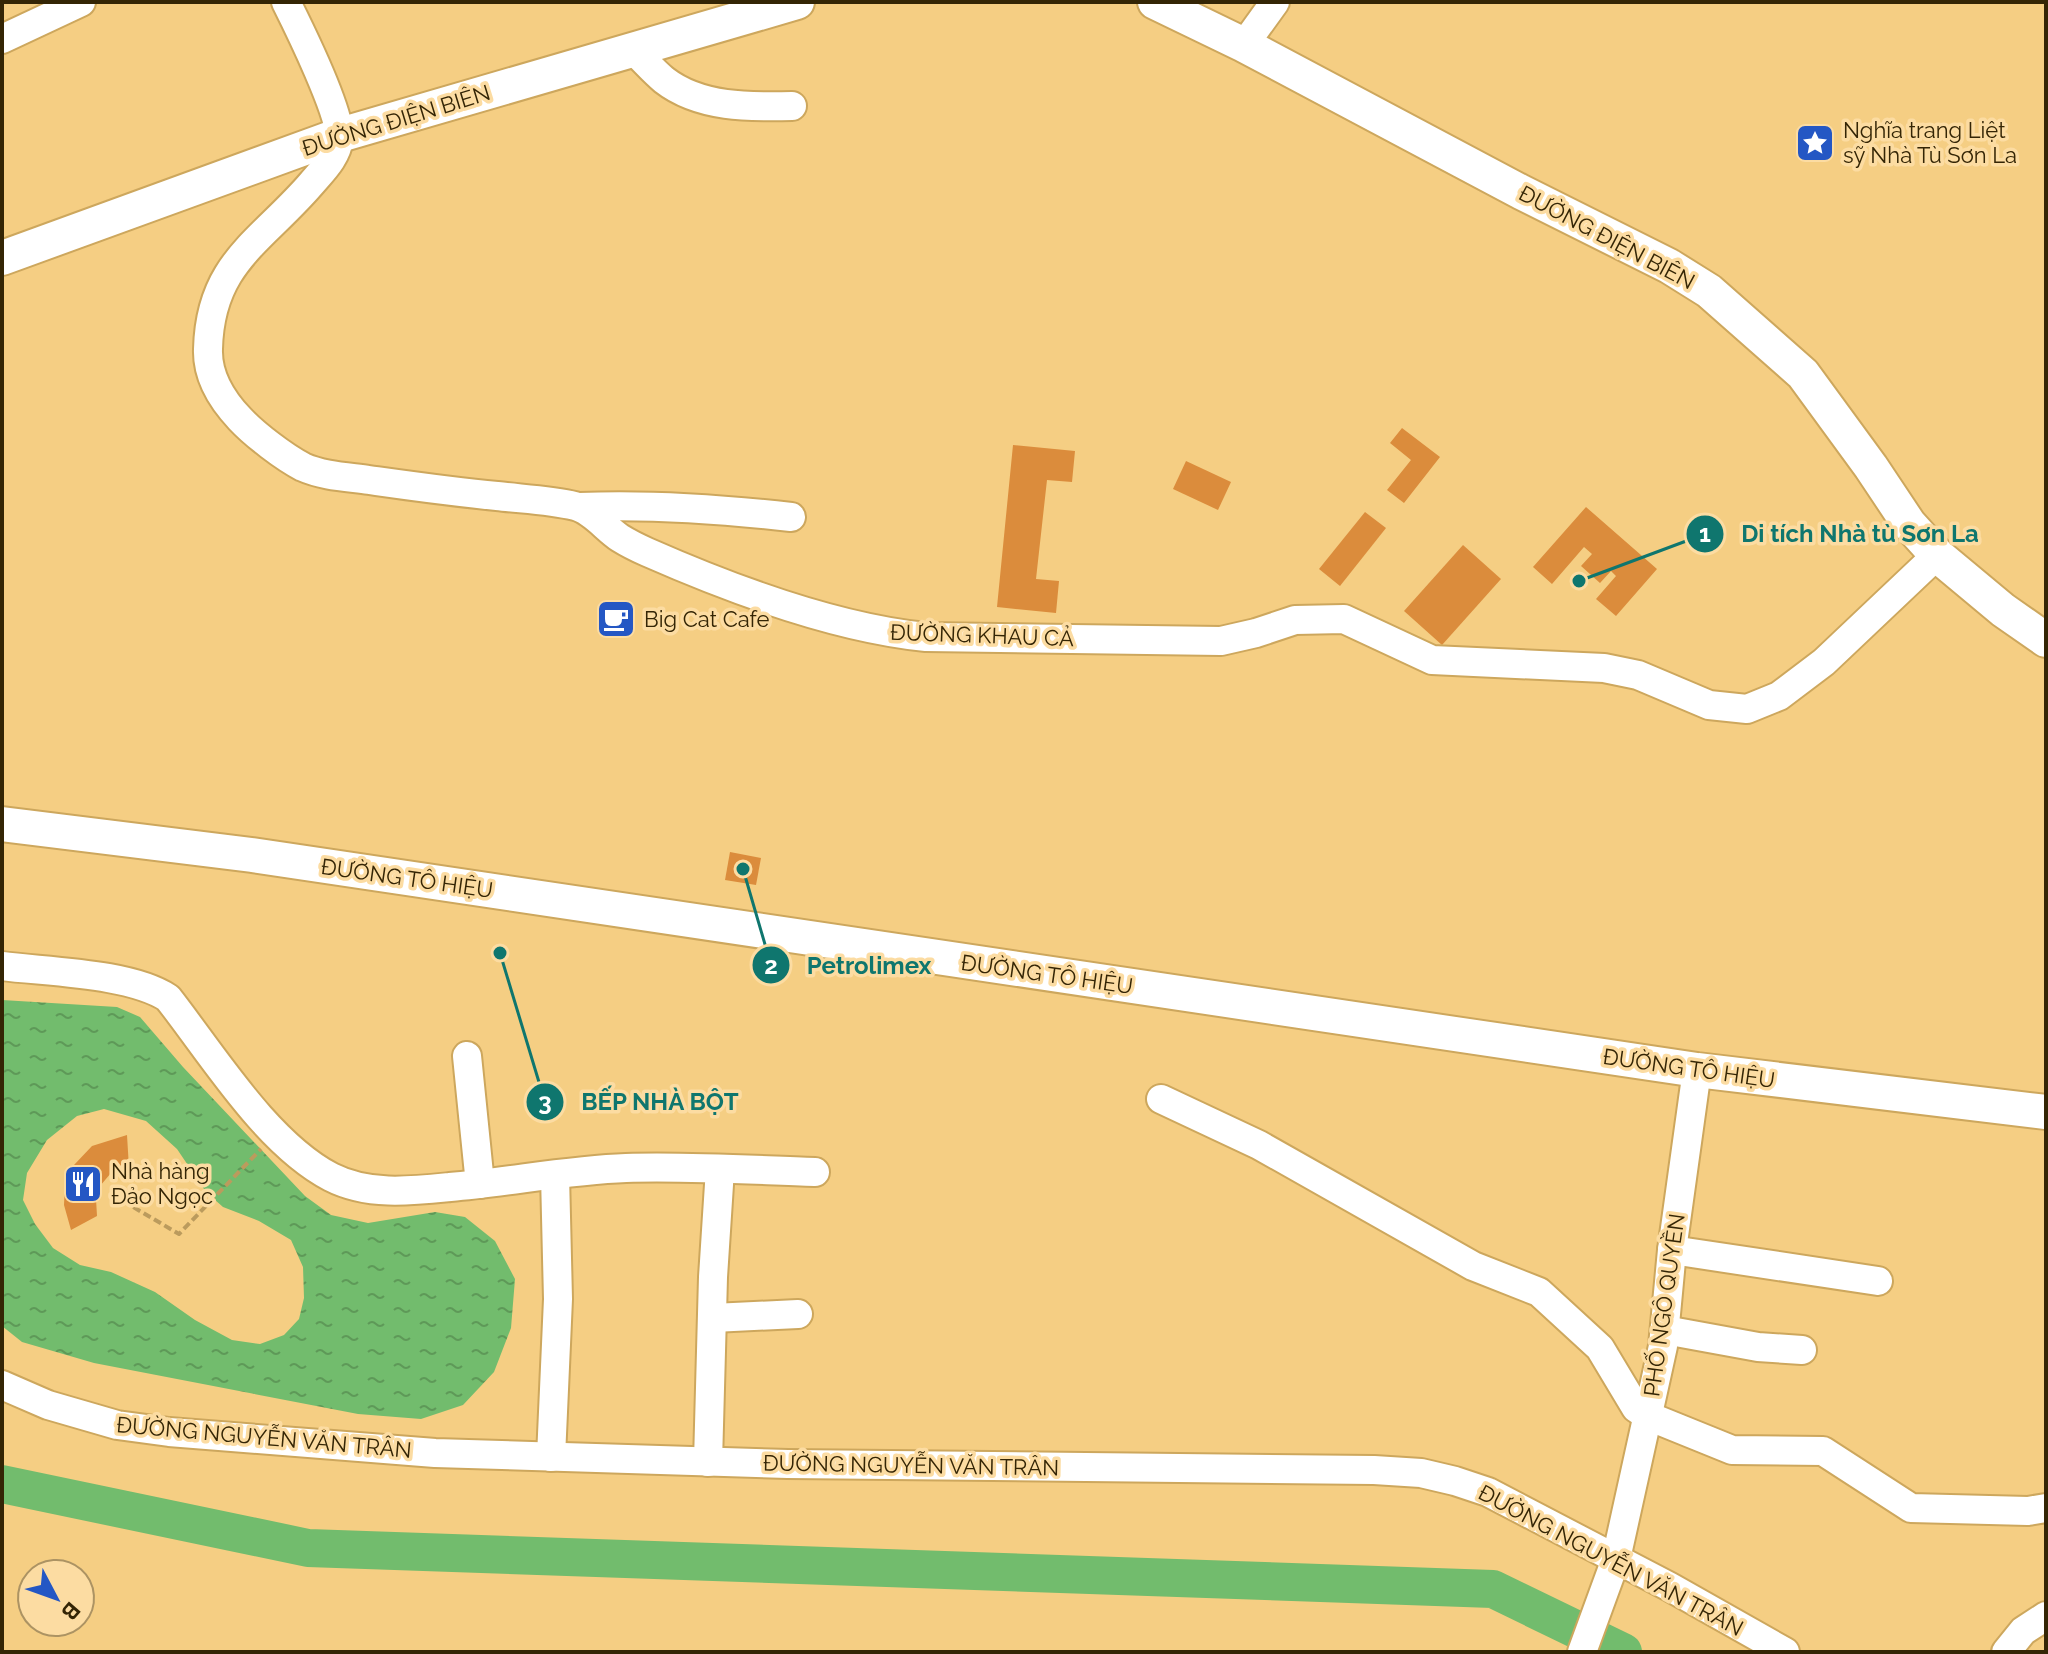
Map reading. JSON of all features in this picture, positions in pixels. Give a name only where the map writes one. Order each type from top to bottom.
[{"type":"main road","name":"ĐƯỜNG ĐIỆN BIÊN","points":[[1159,3],[1669,266],[1709,291],[1803,374],[1909,524],[1937,555],[2003,610],[2046,640]]},
{"type":"main road","name":"ĐƯỜNG ĐIỆN BIÊN","points":[[2,258],[340,135],[783,4]]},
{"type":"main road","name":"ĐƯỜNG TÔ HIỆU","points":[[2,824],[268,858],[1697,1070],[2046,1112]]},
{"type":"street","points":[[2,39],[41,10],[81,2]]},
{"type":"street","points":[[286,2],[324,85],[340,135],[330,163],[280,219],[241,254],[220,286],[213,308],[208,350],[217,387],[228,406],[254,432],[304,467],[328,474],[580,507],[638,505],[791,517]]},
{"type":"street","points":[[1244,45],[1275,2]]},
{"type":"street","points":[[632,49],[665,81],[700,96],[738,108],[792,106]]},
{"type":"street","name":"ĐƯỜNG KHAU CẢ","points":[[580,507],[620,538],[645,551],[848,625],[887,633],[940,638],[1221,641],[1295,620],[1344,619],[1432,660],[1604,668],[1638,675],[1709,705],[1747,709],[1779,696],[1824,662],[1937,555]]},
{"type":"street","points":[[2,966],[111,979],[157,991],[168,998],[218,1066],[261,1116],[309,1162],[331,1177],[359,1187],[385,1191],[623,1168],[815,1172]]},
{"type":"street","points":[[467,1056],[480,1184]]},
{"type":"street","name":"PHỐ NGÔ QUYỀN","points":[[1582,1652],[1611,1572],[1665,1330],[1672,1250],[1697,1070]]},
{"type":"street","points":[[1161,1099],[1259,1145],[1473,1266],[1539,1292],[1600,1348],[1636,1408],[1648,1416],[1732,1450],[1823,1451],[1911,1508],[2028,1511],[2046,1508]]},
{"type":"street","points":[[708,1462],[713,1277],[720,1169]]},
{"type":"street","points":[[551,1457],[558,1299],[555,1175]]},
{"type":"street","points":[[1672,1250],[1878,1281]]},
{"type":"street","points":[[713,1318],[798,1314]]},
{"type":"street","points":[[1665,1330],[1758,1347],[1802,1350]]},
{"type":"street","name":"ĐƯỜNG NGUYỄN VĂN TRÂN","points":[[2,1385],[79,1415],[117,1425],[361,1448],[708,1462],[1421,1473],[1488,1492],[1611,1572],[1785,1652]]},
{"type":"street","points":[[2006,1652],[2023,1631],[2042,1623]]},
{"type":"path","points":[[123,1201],[179,1234],[267,1144]]},
{"type":"water","points":[[2,1000],[117,1007],[140,1017],[305,1196],[331,1215],[368,1223],[435,1212],[465,1217],[495,1241],[515,1279],[511,1328],[494,1372],[463,1405],[421,1419],[358,1414],[94,1363],[22,1342],[2,1326]],"holes":[[[104,1109],[146,1121],[177,1149],[206,1192],[223,1207],[259,1221],[291,1240],[303,1267],[304,1298],[299,1319],[284,1335],[260,1344],[232,1340],[195,1320],[155,1292],[111,1272],[80,1265],[53,1248],[35,1224],[23,1200],[27,1173],[47,1140],[77,1116]]]},
{"type":"building","points":[[1402,428],[1440,457],[1404,503],[1387,490],[1411,460],[1390,443]]},
{"type":"building","points":[[1013,445],[1075,451],[1072,482],[1047,480],[1036,579],[1059,581],[1056,613],[997,607]]},
{"type":"building","points":[[1186,461],[1231,482],[1218,510],[1173,489]]},
{"type":"building","points":[[1586,507],[1657,569],[1616,616],[1596,599],[1616,576],[1611,571],[1600,583],[1581,566],[1592,554],[1584,547],[1552,584],[1533,567]]},
{"type":"building","points":[[1365,512],[1386,528],[1340,586],[1319,569]]},
{"type":"building","points":[[1463,545],[1501,579],[1442,645],[1404,611]]},
{"type":"building","points":[[730,852],[761,858],[756,885],[725,880]]},
{"type":"building","name":"Nhà hàng Đảo Ngọc","points":[[127,1135],[129,1168],[111,1173],[100,1186],[96,1199],[97,1216],[71,1230],[64,1205],[65,1182],[74,1165],[92,1146]]},
{"type":"waterway","points":[[2,1484],[308,1548],[1493,1589],[1623,1652]]},
{"type":"place","name":"Nghĩa trang Liệt sỹ Nhà Tù Sơn La","points":[[1815,143]]},
{"type":"place","name":"Di tích Nhà tù Sơn La","points":[[1579,581]]},
{"type":"place","name":"Big Cat Cafe","points":[[616,619]]},
{"type":"place","name":"Petrolimex","points":[[743,869]]},
{"type":"place","name":"BẾP NHÀ BỘT","points":[[500,953]]},
{"type":"place","name":"Nhà hàng Đảo Ngọc","points":[[83,1184]]}]
